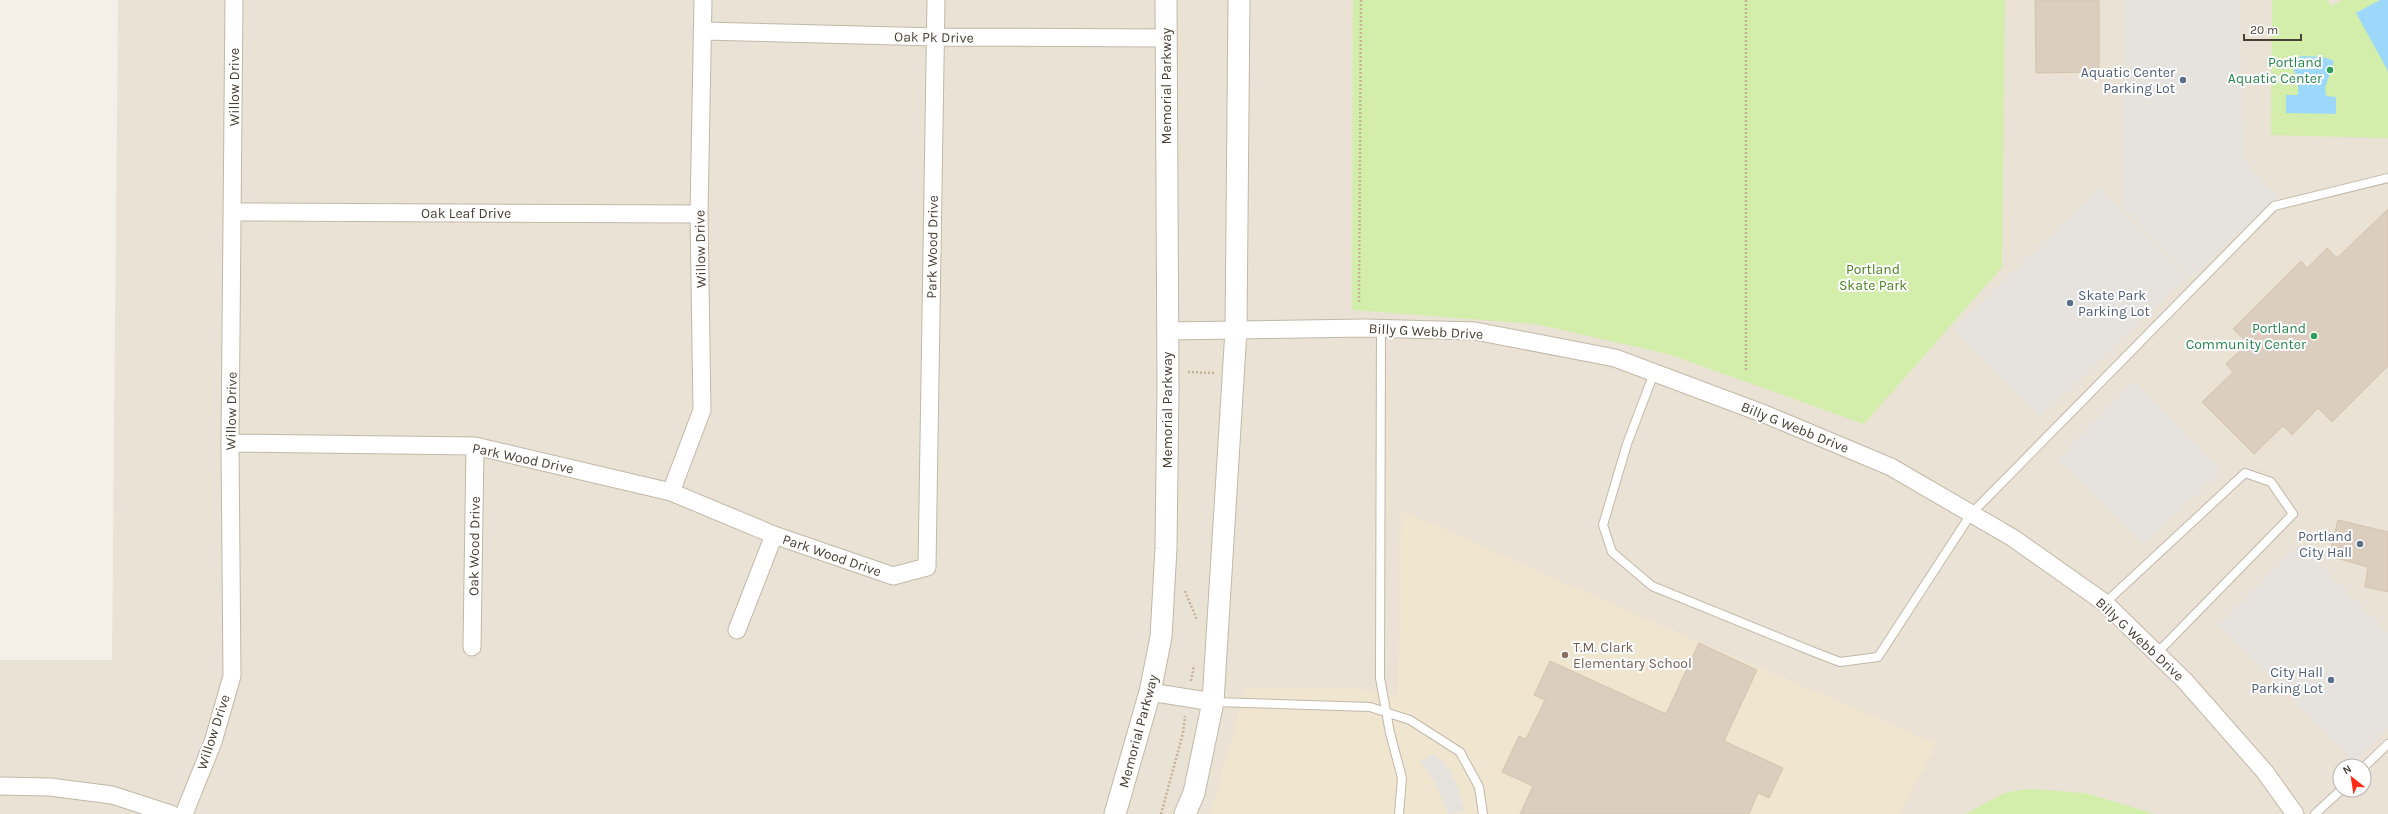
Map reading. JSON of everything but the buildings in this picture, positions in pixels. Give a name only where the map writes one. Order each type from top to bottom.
[{"type":"street","name":"Willow Drive","points":[[184,814],[212,742],[232,676],[230,443],[234,0]]},
{"type":"street","name":"Willow Drive","points":[[672,492],[702,410],[699,214],[703,0]]},
{"type":"street","name":"Park Wood Drive","points":[[230,443],[475,446],[672,492],[774,535],[893,576],[927,567],[936,0]]},
{"type":"street","name":"Memorial Parkway","points":[[1115,814],[1150,692],[1161,637],[1166,548],[1168,331],[1166,0]]},
{"type":"street","points":[[1185,814],[1194,793],[1213,702],[1236,330],[1239,0]]},
{"type":"street","name":"Oak Pk Drive","points":[[702,31],[936,37],[1166,38]]},
{"type":"street","name":"Oak Leaf Drive","points":[[233,212],[699,214]]},
{"type":"street","name":"Billy G Webb Drive","points":[[1168,331],[1381,328],[1475,331],[1615,358],[1767,415],[1891,467],[2013,538],[2105,603],[2185,681],[2265,772],[2295,814]]},
{"type":"street","name":"Oak Wood Drive","points":[[472,647],[475,446]]},
{"type":"street","points":[[737,630],[774,535]]},
{"type":"street","points":[[1150,692],[1213,702]]},
{"type":"street","points":[[0,786],[50,788],[112,795],[170,814]]},
{"type":"lane","points":[[1654,373],[1626,444],[1604,525],[1612,552],[1652,586],[1840,662],[1878,657],[1971,514],[2274,206],[2388,178]]},
{"type":"lane","points":[[1381,328],[1380,678],[1390,733],[1402,778],[1399,814]]},
{"type":"lane","points":[[2105,603],[2245,473],[2271,482],[2293,514],[2157,653]]},
{"type":"lane","points":[[1213,702],[1370,707],[1410,720],[1460,752],[1479,787],[1483,814]]},
{"type":"lane","points":[[2372,760],[2388,744]]},
{"type":"lane","points":[[2316,814],[2332,798]]},
{"type":"path","points":[[1359,302],[1361,0]]},
{"type":"path","points":[[1746,0],[1746,370]]},
{"type":"shaded area","points":[[118,0],[2388,0],[2388,814],[0,814],[0,660],[112,660]]},
{"type":"shaded area","name":"Aquatic Center Parking Lot","points":[[2126,0],[2240,0],[2242,159],[2278,196],[2191,278],[2124,208]]},
{"type":"shaded area","name":"Skate Park Parking Lot","points":[[2099,188],[2187,277],[2040,418],[1954,329]]},
{"type":"shaded area","points":[[2134,381],[2221,471],[2143,545],[2058,459]]},
{"type":"shaded area","name":"T.M. Clark Elementary School","points":[[1401,510],[1655,623],[1936,743],[1900,814],[1210,814],[1246,688],[1355,688],[1398,696]]},
{"type":"shaded area","name":"City Hall Parking Lot","points":[[2299,544],[2388,633],[2388,728],[2357,758],[2351,758],[2219,625]]},
{"type":"shaded area","points":[[1434,754],[1445,764],[1455,780],[1465,811],[1448,814],[1435,782],[1420,761]]},
{"type":"green space","name":"Portland Skate Park","points":[[1353,0],[2005,0],[2002,267],[1864,424],[1668,354],[1535,324],[1352,310]]},
{"type":"green space","name":"Portland Aquatic Center","points":[[2272,0],[2327,0],[2332,6],[2342,0],[2388,0],[2388,138],[2271,135]]},
{"type":"green space","points":[[2027,789],[2085,793],[2155,814],[1966,814],[2004,793]]},
{"type":"water","points":[[2380,0],[2388,0],[2388,71],[2356,13]]},
{"type":"water","points":[[2302,56],[2323,57],[2334,61],[2325,88],[2326,96],[2336,97],[2336,114],[2286,113],[2286,95],[2298,95],[2298,79],[2290,62]]},
{"type":"place","name":"Portland Aquatic Center","points":[[2330,70]]},
{"type":"place","name":"Aquatic Center Parking Lot","points":[[2183,80]]},
{"type":"place","name":"Skate Park Parking Lot","points":[[2070,303]]},
{"type":"place","name":"Portland Community Center","points":[[2314,336]]},
{"type":"place","name":"Portland City Hall","points":[[2360,544]]},
{"type":"place","name":"T.M. Clark Elementary School","points":[[1565,655]]},
{"type":"place","name":"City Hall Parking Lot","points":[[2331,680]]}]
